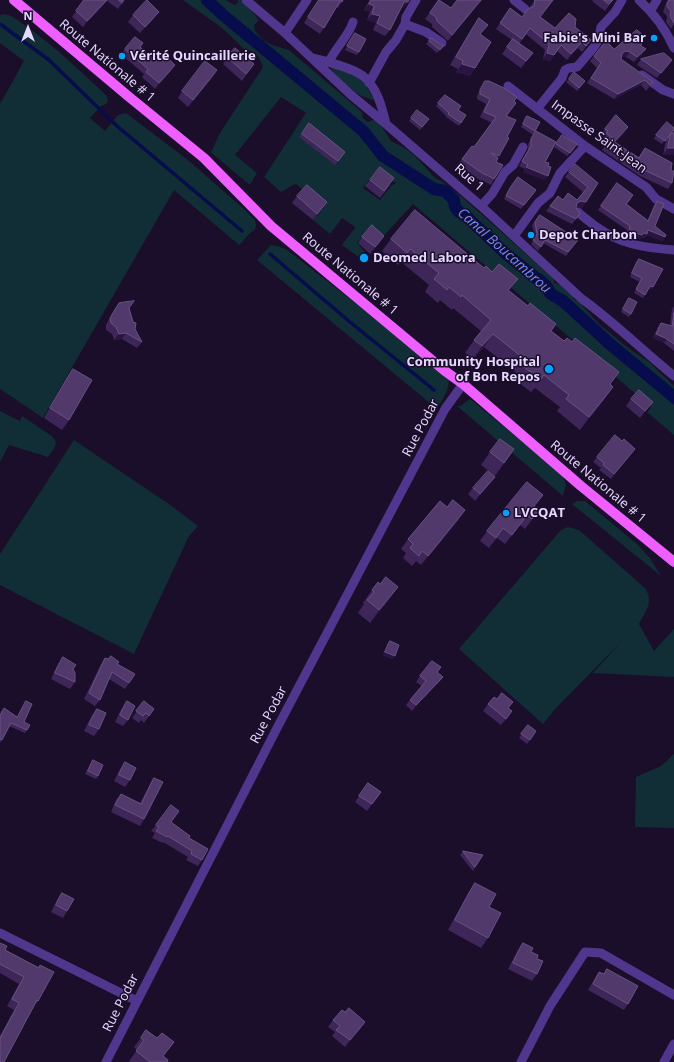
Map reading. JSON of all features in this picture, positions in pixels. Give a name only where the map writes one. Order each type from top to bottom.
[{"type":"main road","name":"Route Nationale # 1","points":[[14,0],[204,158],[271,226],[445,371],[463,384],[581,486],[674,562]]},
{"type":"street","name":"Rue 1","points":[[246,0],[285,33],[351,95],[481,206],[582,299],[674,376]]},
{"type":"street","points":[[285,33],[307,0]]},
{"type":"street","points":[[369,82],[386,52],[396,40],[405,24],[406,17],[416,0]]},
{"type":"street","points":[[514,0],[525,9]]},
{"type":"street","points":[[537,109],[562,78],[565,70],[577,67],[595,46],[598,41],[601,27],[615,12],[622,0]]},
{"type":"street","points":[[639,0],[651,10],[663,27],[674,48]]},
{"type":"street","points":[[651,10],[657,0]]},
{"type":"street","points":[[329,62],[333,52],[353,22]]},
{"type":"street","points":[[405,24],[426,32],[442,42]]},
{"type":"street","points":[[311,58],[329,62],[362,76],[369,82],[381,103],[386,124]]},
{"type":"street","points":[[634,70],[663,90],[674,94]]},
{"type":"street","name":"Impasse Saint-Jean","points":[[508,86],[584,146],[646,187],[656,199],[674,209]]},
{"type":"street","points":[[514,236],[538,203],[550,193],[560,173],[584,146]]},
{"type":"street","points":[[481,206],[492,194],[505,172],[513,165],[523,147]]},
{"type":"street","points":[[578,212],[604,233],[624,242],[635,246],[674,250]]},
{"type":"street","name":"Rue Podar","points":[[106,1062],[283,716],[445,409],[463,384]]},
{"type":"street","points":[[0,933],[137,1001]]},
{"type":"street","points":[[521,1062],[550,1006],[585,952],[601,953],[674,995]]},
{"type":"street","points":[[664,1062],[674,1044]]},
{"type":"shaded area","points":[[183,0],[203,0],[362,132],[383,158],[445,197],[465,221],[534,281],[545,297],[565,306],[674,405],[674,435],[647,412],[651,407],[413,204],[379,241],[367,230],[357,243],[365,252],[360,258],[342,245],[355,228],[354,226],[342,218],[330,234],[313,220],[324,208],[296,184],[281,192],[264,177],[306,113],[281,97],[235,155],[257,173],[250,185],[214,155],[211,152],[220,133],[263,67],[259,57],[251,51],[244,49],[222,28]],"holes":[[[375,172],[396,183],[391,186],[380,200],[363,188]]]},
{"type":"shaded area","points":[[210,0],[226,0],[234,5],[238,3],[238,0],[240,0],[259,20],[254,25],[255,31],[263,40],[272,45],[289,50],[362,112],[363,118],[368,122],[373,120],[378,121],[391,141],[405,148],[415,156],[435,178],[443,182],[462,197],[554,279],[554,283],[559,284],[573,296],[574,299],[580,303],[599,324],[627,347],[649,362],[674,386],[674,394],[642,365],[629,358],[568,303],[552,292],[542,278],[529,270],[494,239],[484,226],[458,206],[456,200],[450,192],[442,188],[435,187],[385,155],[365,130]]},
{"type":"shaded area","points":[[5,14],[17,19],[48,43],[107,96],[108,102],[101,106],[90,118],[105,131],[118,115],[126,113],[188,160],[245,210],[255,220],[256,225],[255,230],[250,233],[239,245],[174,190],[43,418],[0,389],[0,104],[24,61],[0,43],[0,15]]},
{"type":"shaded area","points":[[331,67],[362,79],[374,99],[366,98],[349,88],[335,74]]},
{"type":"shaded area","points":[[271,245],[286,249],[449,378],[447,391],[437,409],[257,260]]},
{"type":"shaded area","points":[[470,399],[561,473],[566,485],[563,496],[457,406],[460,406]]},
{"type":"shaded area","points":[[0,411],[20,421],[22,416],[53,437],[56,442],[55,447],[48,457],[9,445],[0,462]]},
{"type":"shaded area","points":[[74,440],[173,507],[198,526],[189,536],[134,654],[0,585],[0,554]]},
{"type":"shaded area","points":[[577,501],[585,501],[637,544],[650,558],[661,576],[572,504]]},
{"type":"shaded area","points":[[568,527],[579,530],[646,589],[649,603],[639,624],[654,651],[674,629],[674,677],[593,673],[622,641],[556,708],[543,724],[459,649],[561,530]]},
{"type":"shaded area","points":[[674,754],[674,828],[635,827],[636,777],[661,766]]},
{"type":"building","points":[[84,0],[107,0],[87,21],[76,11]]},
{"type":"building","points":[[147,0],[159,12],[145,27],[133,15]]},
{"type":"building","points":[[319,0],[343,0],[342,2],[340,1],[324,28],[308,17]]},
{"type":"building","points":[[371,0],[409,0],[408,2],[404,2],[390,30],[377,23],[380,16],[372,14],[374,6],[369,4]]},
{"type":"building","points":[[439,0],[451,8],[457,0],[481,0],[452,35],[437,21],[436,17],[430,13]]},
{"type":"building","points":[[535,0],[553,0],[540,17],[555,28],[569,13],[576,19],[575,27],[591,40],[586,46],[582,42],[571,54],[561,45],[554,55],[547,53],[549,44],[530,28],[522,39],[500,23],[510,8],[522,17],[528,9],[534,6]]},
{"type":"building","points":[[604,0],[613,0],[609,4]]},
{"type":"building","points":[[669,0],[674,0],[674,23],[670,16],[671,11],[667,6]]},
{"type":"building","points":[[479,18],[488,25],[480,34],[491,42],[475,68],[462,64],[463,61],[456,57]]},
{"type":"building","points":[[637,30],[643,35],[641,46],[646,49],[637,57],[630,52],[625,51],[622,54],[621,59],[653,82],[650,85],[645,80],[618,94],[591,78],[601,63],[594,56],[606,41],[614,49]]},
{"type":"building","points":[[355,33],[366,39],[359,52],[347,46]]},
{"type":"building","points":[[135,37],[143,43],[140,47],[156,61],[163,54],[175,65],[159,83],[146,72],[148,69],[125,49]]},
{"type":"building","points":[[431,38],[443,46],[440,50],[429,41]]},
{"type":"building","points":[[513,39],[533,53],[526,61],[507,47]]},
{"type":"building","points":[[235,48],[254,64],[246,74],[227,57]]},
{"type":"building","points":[[664,53],[672,60],[661,73],[641,59]]},
{"type":"building","points":[[205,61],[217,70],[193,100],[182,91]]},
{"type":"building","points":[[574,72],[585,81],[579,88],[569,79]]},
{"type":"building","points":[[485,81],[489,81],[504,88],[517,97],[514,101],[516,103],[506,116],[516,120],[507,137],[509,138],[499,156],[491,153],[498,158],[496,162],[503,165],[494,179],[485,175],[462,159],[472,146],[474,147],[496,117],[484,112],[490,99],[480,94],[480,90]]},
{"type":"building","points":[[445,95],[461,106],[458,110],[466,115],[461,123],[448,114],[449,113],[438,103]]},
{"type":"building","points":[[417,110],[429,119],[422,127],[411,118]]},
{"type":"building","points":[[616,115],[628,127],[615,141],[606,133],[608,131],[605,129]]},
{"type":"building","points":[[527,116],[540,122],[535,131],[523,124]]},
{"type":"building","points":[[667,122],[674,128],[674,130],[665,141],[656,135]]},
{"type":"building","points":[[309,123],[345,152],[338,161],[302,134]]},
{"type":"building","points":[[536,131],[556,142],[545,162],[549,163],[548,166],[551,167],[548,176],[526,167],[528,165],[522,161],[531,146],[531,139]]},
{"type":"building","points":[[671,133],[674,133],[674,148],[668,148]]},
{"type":"building","points":[[562,135],[577,144],[570,153],[556,144]]},
{"type":"building","points":[[610,139],[639,158],[645,148],[672,163],[671,171],[674,171],[672,183],[644,170],[607,145]]},
{"type":"building","points":[[575,164],[598,183],[586,202],[581,201],[577,203],[576,208],[580,213],[576,219],[550,206],[558,196],[563,200],[568,193],[577,200],[588,187],[569,172]]},
{"type":"building","points":[[380,167],[394,178],[384,191],[370,180]]},
{"type":"building","points":[[518,177],[536,190],[524,205],[506,196]]},
{"type":"building","points":[[617,183],[633,195],[626,204],[648,221],[657,201],[664,204],[655,226],[666,235],[665,237],[648,230],[647,234],[643,233],[642,235],[635,233],[629,229],[630,226],[601,206]]},
{"type":"building","points":[[307,185],[327,202],[317,214],[297,196]]},
{"type":"building","points":[[415,210],[484,268],[486,266],[492,272],[499,264],[518,279],[508,290],[528,306],[530,303],[556,324],[551,331],[564,341],[567,338],[572,342],[575,338],[619,372],[610,384],[613,387],[589,417],[566,399],[569,395],[544,375],[540,380],[523,366],[527,361],[493,334],[482,346],[474,340],[491,320],[462,295],[461,297],[449,287],[447,290],[434,279],[439,273],[410,249],[407,253],[391,239]]},
{"type":"building","points":[[540,215],[578,240],[568,252],[545,240],[541,247],[533,240],[537,234],[535,222]]},
{"type":"building","points":[[372,225],[384,236],[375,247],[362,237]]},
{"type":"building","points":[[639,259],[663,269],[653,287],[650,286],[645,295],[636,289],[642,278],[632,273]]},
{"type":"building","points":[[629,298],[637,302],[631,314],[623,309]]},
{"type":"building","points":[[134,301],[129,308],[133,322],[136,323],[135,329],[142,342],[126,333],[119,334],[116,327],[111,323],[110,318],[119,303]]},
{"type":"building","points":[[674,313],[674,344],[656,334],[661,323],[672,326]]},
{"type":"building","points":[[73,369],[92,380],[69,420],[50,408]]},
{"type":"building","points":[[639,390],[653,402],[645,411],[631,399]]},
{"type":"building","points":[[615,435],[622,441],[624,439],[635,449],[614,474],[603,465],[604,463],[597,457]]},
{"type":"building","points":[[500,439],[514,449],[504,463],[490,452]]},
{"type":"building","points":[[488,471],[495,477],[480,494],[473,488]]},
{"type":"building","points":[[527,482],[543,495],[534,506],[539,510],[532,519],[527,515],[512,535],[503,528],[496,538],[487,531]]},
{"type":"building","points":[[453,500],[465,510],[428,556],[422,551],[419,556],[410,548],[413,544],[408,539],[440,501],[447,507]]},
{"type":"building","points":[[386,577],[398,587],[379,610],[367,600],[374,592],[372,590],[378,582],[380,584]]},
{"type":"building","points":[[390,641],[399,645],[395,656],[385,652]]},
{"type":"building","points":[[111,656],[119,662],[117,664],[135,674],[129,683],[112,672],[100,700],[89,693],[105,658],[108,659]]},
{"type":"building","points":[[63,657],[76,665],[73,669],[75,673],[75,682],[55,673]]},
{"type":"building","points":[[432,661],[441,667],[437,672],[443,677],[416,705],[410,700],[426,681],[420,676]]},
{"type":"building","points":[[502,693],[513,702],[508,708],[512,711],[506,719],[488,704],[494,697],[497,699]]},
{"type":"building","points":[[26,701],[32,704],[24,722],[30,725],[27,730],[11,723],[2,740],[0,739],[0,715],[4,708],[17,717]]},
{"type":"building","points":[[127,701],[135,706],[128,720],[120,715]]},
{"type":"building","points":[[144,701],[154,709],[149,716],[146,713],[143,716],[136,711]]},
{"type":"building","points":[[97,709],[106,713],[99,729],[89,725]]},
{"type":"building","points":[[528,725],[536,731],[530,740],[521,734]]},
{"type":"building","points":[[93,760],[103,765],[98,776],[88,771]]},
{"type":"building","points":[[125,762],[136,768],[130,780],[119,775]]},
{"type":"building","points":[[154,778],[163,782],[144,819],[115,805],[121,794],[141,804]]},
{"type":"building","points":[[368,783],[381,792],[372,804],[359,796]]},
{"type":"building","points":[[171,805],[179,811],[171,822],[190,836],[189,838],[208,849],[202,860],[191,854],[192,851],[168,836],[167,837],[156,831],[159,827],[156,825]]},
{"type":"building","points":[[463,851],[483,855],[475,867]]},
{"type":"building","points":[[475,883],[496,894],[489,907],[501,913],[488,938],[455,920]]},
{"type":"building","points":[[62,893],[74,899],[67,911],[56,905]]},
{"type":"building","points":[[0,943],[7,946],[5,950],[39,968],[40,965],[54,972],[38,1001],[37,1000],[4,1062],[0,1062],[0,1038],[19,1003],[12,999],[24,977],[0,964]]},
{"type":"building","points":[[523,943],[533,948],[531,952],[538,955],[537,959],[543,961],[537,974],[513,963]]},
{"type":"building","points":[[607,969],[638,986],[628,1004],[593,984],[599,972],[604,974]]},
{"type":"building","points":[[349,1008],[365,1022],[350,1040],[336,1030],[340,1026],[333,1020],[342,1010],[345,1012]]},
{"type":"building","points":[[146,1030],[157,1038],[162,1033],[174,1042],[163,1056],[168,1060],[167,1062],[150,1062],[136,1051],[144,1040],[141,1038]]},
{"type":"waterway","name":"Canal Boucambrou","points":[[207,0],[363,131],[383,156],[434,189],[445,191],[454,200],[455,207],[458,211],[468,218],[505,253],[541,281],[551,294],[563,301],[611,345],[674,397]]},
{"type":"waterway","points":[[0,24],[49,60],[117,126],[242,231]]},
{"type":"waterway","points":[[270,254],[350,322],[434,390]]},
{"type":"place","name":"Fabie's Mini Bar","points":[[654,38]]},
{"type":"place","name":"Vérité Quincaillerie","points":[[122,56]]},
{"type":"place","name":"Depot Charbon","points":[[531,235]]},
{"type":"place","name":"Deomed Labora","points":[[364,258]]},
{"type":"place","name":"Community Hospital of Bon Repos","points":[[549,369]]},
{"type":"place","name":"LVCQAT","points":[[506,513]]}]
